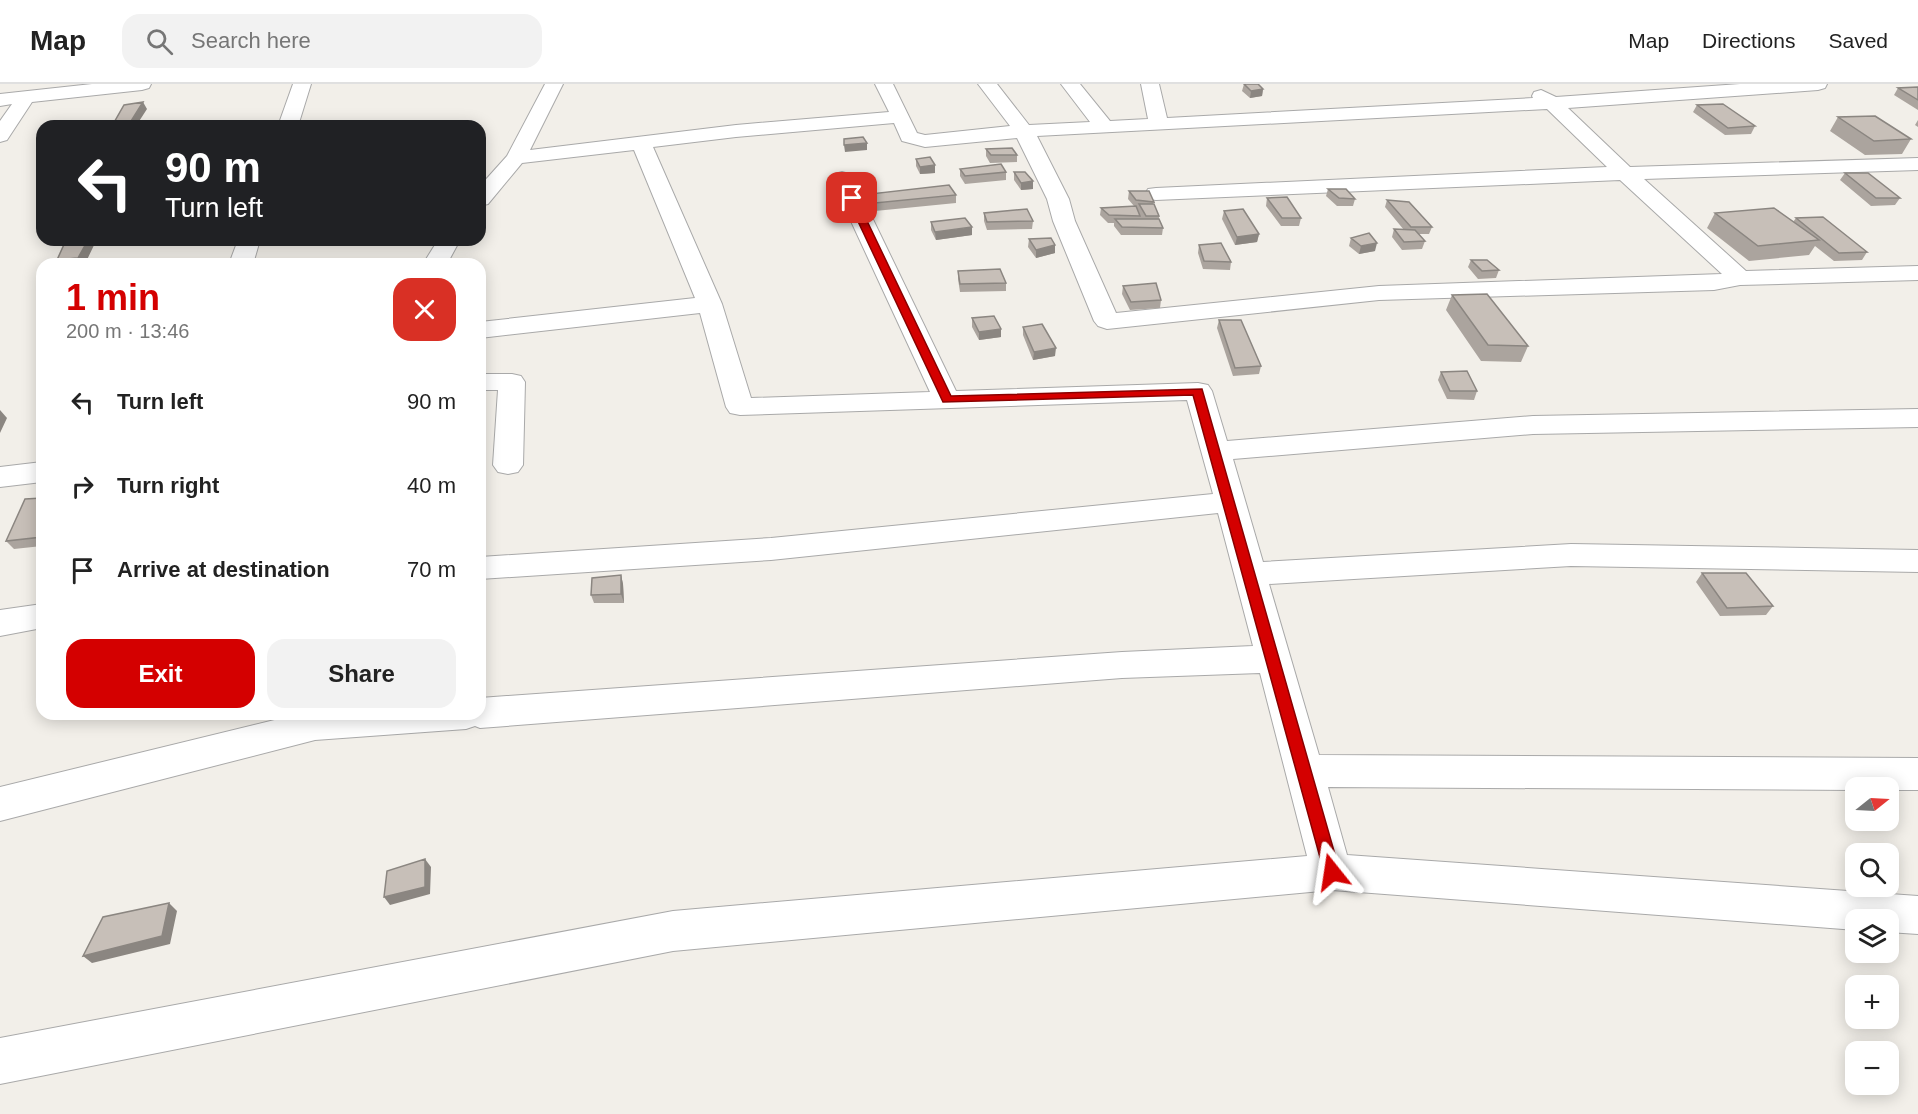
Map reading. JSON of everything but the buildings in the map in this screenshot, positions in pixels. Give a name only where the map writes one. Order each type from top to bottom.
[{"type":"street","points":[[0,100],[142,84]]},
{"type":"street","points":[[290,120],[302,84]]},
{"type":"street","points":[[486,192],[516,158],[554,84]]},
{"type":"street","points":[[884,84],[909,137],[925,141],[1024,131],[1552,103],[1818,84]]},
{"type":"street","points":[[987,84],[1024,131],[1058,199],[1064,221],[1107,321],[1379,293],[1714,283],[1740,278],[1918,273]]},
{"type":"street","points":[[1070,84],[1106,127]]},
{"type":"street","points":[[1150,84],[1159,124]]},
{"type":"street","points":[[1525,84],[1552,103],[1740,278]]},
{"type":"street","points":[[0,136],[26,97]]},
{"type":"street","points":[[516,158],[747,130],[901,117]]},
{"type":"street","points":[[641,142],[710,304],[740,407],[1198,391],[1332,872]]},
{"type":"street","points":[[1156,194],[1625,173],[1918,164]]},
{"type":"street","points":[[842,178],[947,400]]},
{"type":"street","points":[[486,329],[710,304]]},
{"type":"street","points":[[486,382],[512,382],[508,465]]},
{"type":"street","points":[[1216,451],[1533,425],[1918,418]]},
{"type":"street","points":[[0,477],[36,473]]},
{"type":"street","points":[[486,568],[771,549],[1230,502]]},
{"type":"street","points":[[1250,574],[1571,555],[1918,561]]},
{"type":"street","points":[[0,623],[36,617]]},
{"type":"street","points":[[486,713],[1122,665],[1273,658]]},
{"type":"street","points":[[0,804],[315,725],[384,720]]},
{"type":"street","points":[[1305,771],[1918,774]]},
{"type":"street","points":[[0,1061],[673,930],[1332,872],[1918,915]]},
{"type":"route","points":[[852,198],[947,400],[1198,391],[1332,872]]}]
